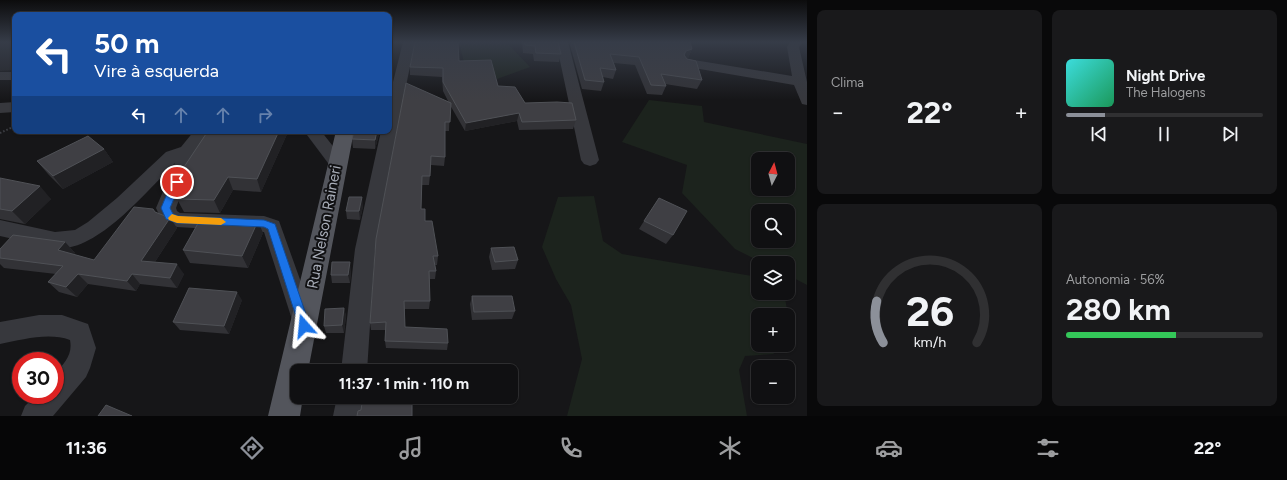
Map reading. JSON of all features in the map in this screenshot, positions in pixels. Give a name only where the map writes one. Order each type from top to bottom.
[{"type":"main road","name":"Rua Nelson Raineri","points":[[284,416],[344,134]]},
{"type":"street","points":[[392,118],[405,61]]},
{"type":"street","points":[[567,61],[590,160]]},
{"type":"street","points":[[796,61],[800,82],[807,101]]},
{"type":"street","points":[[688,63],[800,82]]},
{"type":"street","points":[[0,76],[12,76]]},
{"type":"street","points":[[185,153],[201,134]]},
{"type":"street","points":[[314,134],[337,163]]},
{"type":"street","points":[[355,364],[365,248],[388,134]]},
{"type":"street","points":[[0,228],[53,239],[73,239],[96,228],[172,156],[180,152],[185,153]]},
{"type":"street","points":[[185,153],[188,155],[166,208],[169,216],[177,220],[264,224],[272,226],[304,326]]},
{"type":"street","points":[[0,333],[39,326],[62,326],[80,332],[84,348],[77,368],[64,384]]},
{"type":"street","points":[[35,416],[46,404]]},
{"type":"street","points":[[347,416],[349,404]]},
{"type":"path","points":[[0,133],[12,127]]},
{"type":"shaded area","points":[[0,61],[12,61],[12,70],[0,71]]},
{"type":"shaded area","points":[[464,61],[525,61],[530,67],[497,79],[490,64],[465,66]]},
{"type":"shaded area","points":[[649,100],[702,106],[704,122],[807,144],[807,285],[795,279],[795,256],[751,257],[735,249],[682,193],[687,165],[622,142]]},
{"type":"shaded area","points":[[594,196],[603,241],[622,254],[751,276],[751,300],[785,300],[787,308],[751,308],[751,352],[776,352],[773,354],[745,356],[739,370],[747,416],[567,416],[582,359],[571,305],[556,279],[542,247],[558,197]]},
{"type":"building","points":[[411,61],[491,61],[498,86],[515,87],[525,103],[572,103],[576,120],[522,122],[519,113],[466,123],[443,82],[443,68],[410,67]]},
{"type":"building","points":[[580,61],[613,61],[616,70],[600,68],[604,82],[585,80]]},
{"type":"building","points":[[641,61],[696,61],[702,80],[661,74],[666,86],[651,85]]},
{"type":"building","points":[[406,83],[451,103],[450,122],[445,122],[445,157],[431,156],[430,176],[422,176],[421,209],[425,209],[425,221],[432,221],[438,256],[433,256],[436,271],[429,271],[430,301],[404,301],[405,327],[447,329],[448,343],[385,341],[386,322],[370,323],[376,239]]},
{"type":"building","points":[[206,134],[278,134],[257,179],[228,177],[214,200],[177,199],[193,174],[180,173]]},
{"type":"building","points":[[353,134],[376,134],[375,140],[352,139]]},
{"type":"building","points":[[88,136],[104,149],[53,176],[37,161]]},
{"type":"building","points":[[0,178],[40,186],[12,211],[0,209]]},
{"type":"building","points":[[349,197],[362,197],[359,211],[346,211]]},
{"type":"building","points":[[659,198],[687,211],[673,235],[644,221]]},
{"type":"building","points":[[134,207],[153,209],[155,212],[170,218],[141,261],[177,264],[170,278],[132,274],[127,281],[78,274],[66,287],[48,282],[63,266],[0,258],[0,249],[13,235],[65,242],[58,250],[94,260]]},
{"type":"building","points":[[201,218],[258,221],[242,256],[183,250]]},
{"type":"building","points":[[514,247],[518,260],[495,262],[491,248]]},
{"type":"building","points":[[332,262],[350,262],[348,275],[331,275]]},
{"type":"building","points":[[189,288],[237,292],[224,326],[173,322]]},
{"type":"building","points":[[472,296],[512,296],[515,311],[474,312]]},
{"type":"building","points":[[344,308],[342,325],[324,326],[325,309]]},
{"type":"building","points":[[362,404],[412,404],[412,416],[357,416],[358,411],[361,410]]},
{"type":"building","points":[[106,405],[132,416],[98,416]]},
{"type":"slow traffic","points":[[172,218],[177,220],[221,222]]},
{"type":"route","points":[[177,182],[166,208],[169,216],[177,220],[264,224],[272,226],[304,326]]}]
